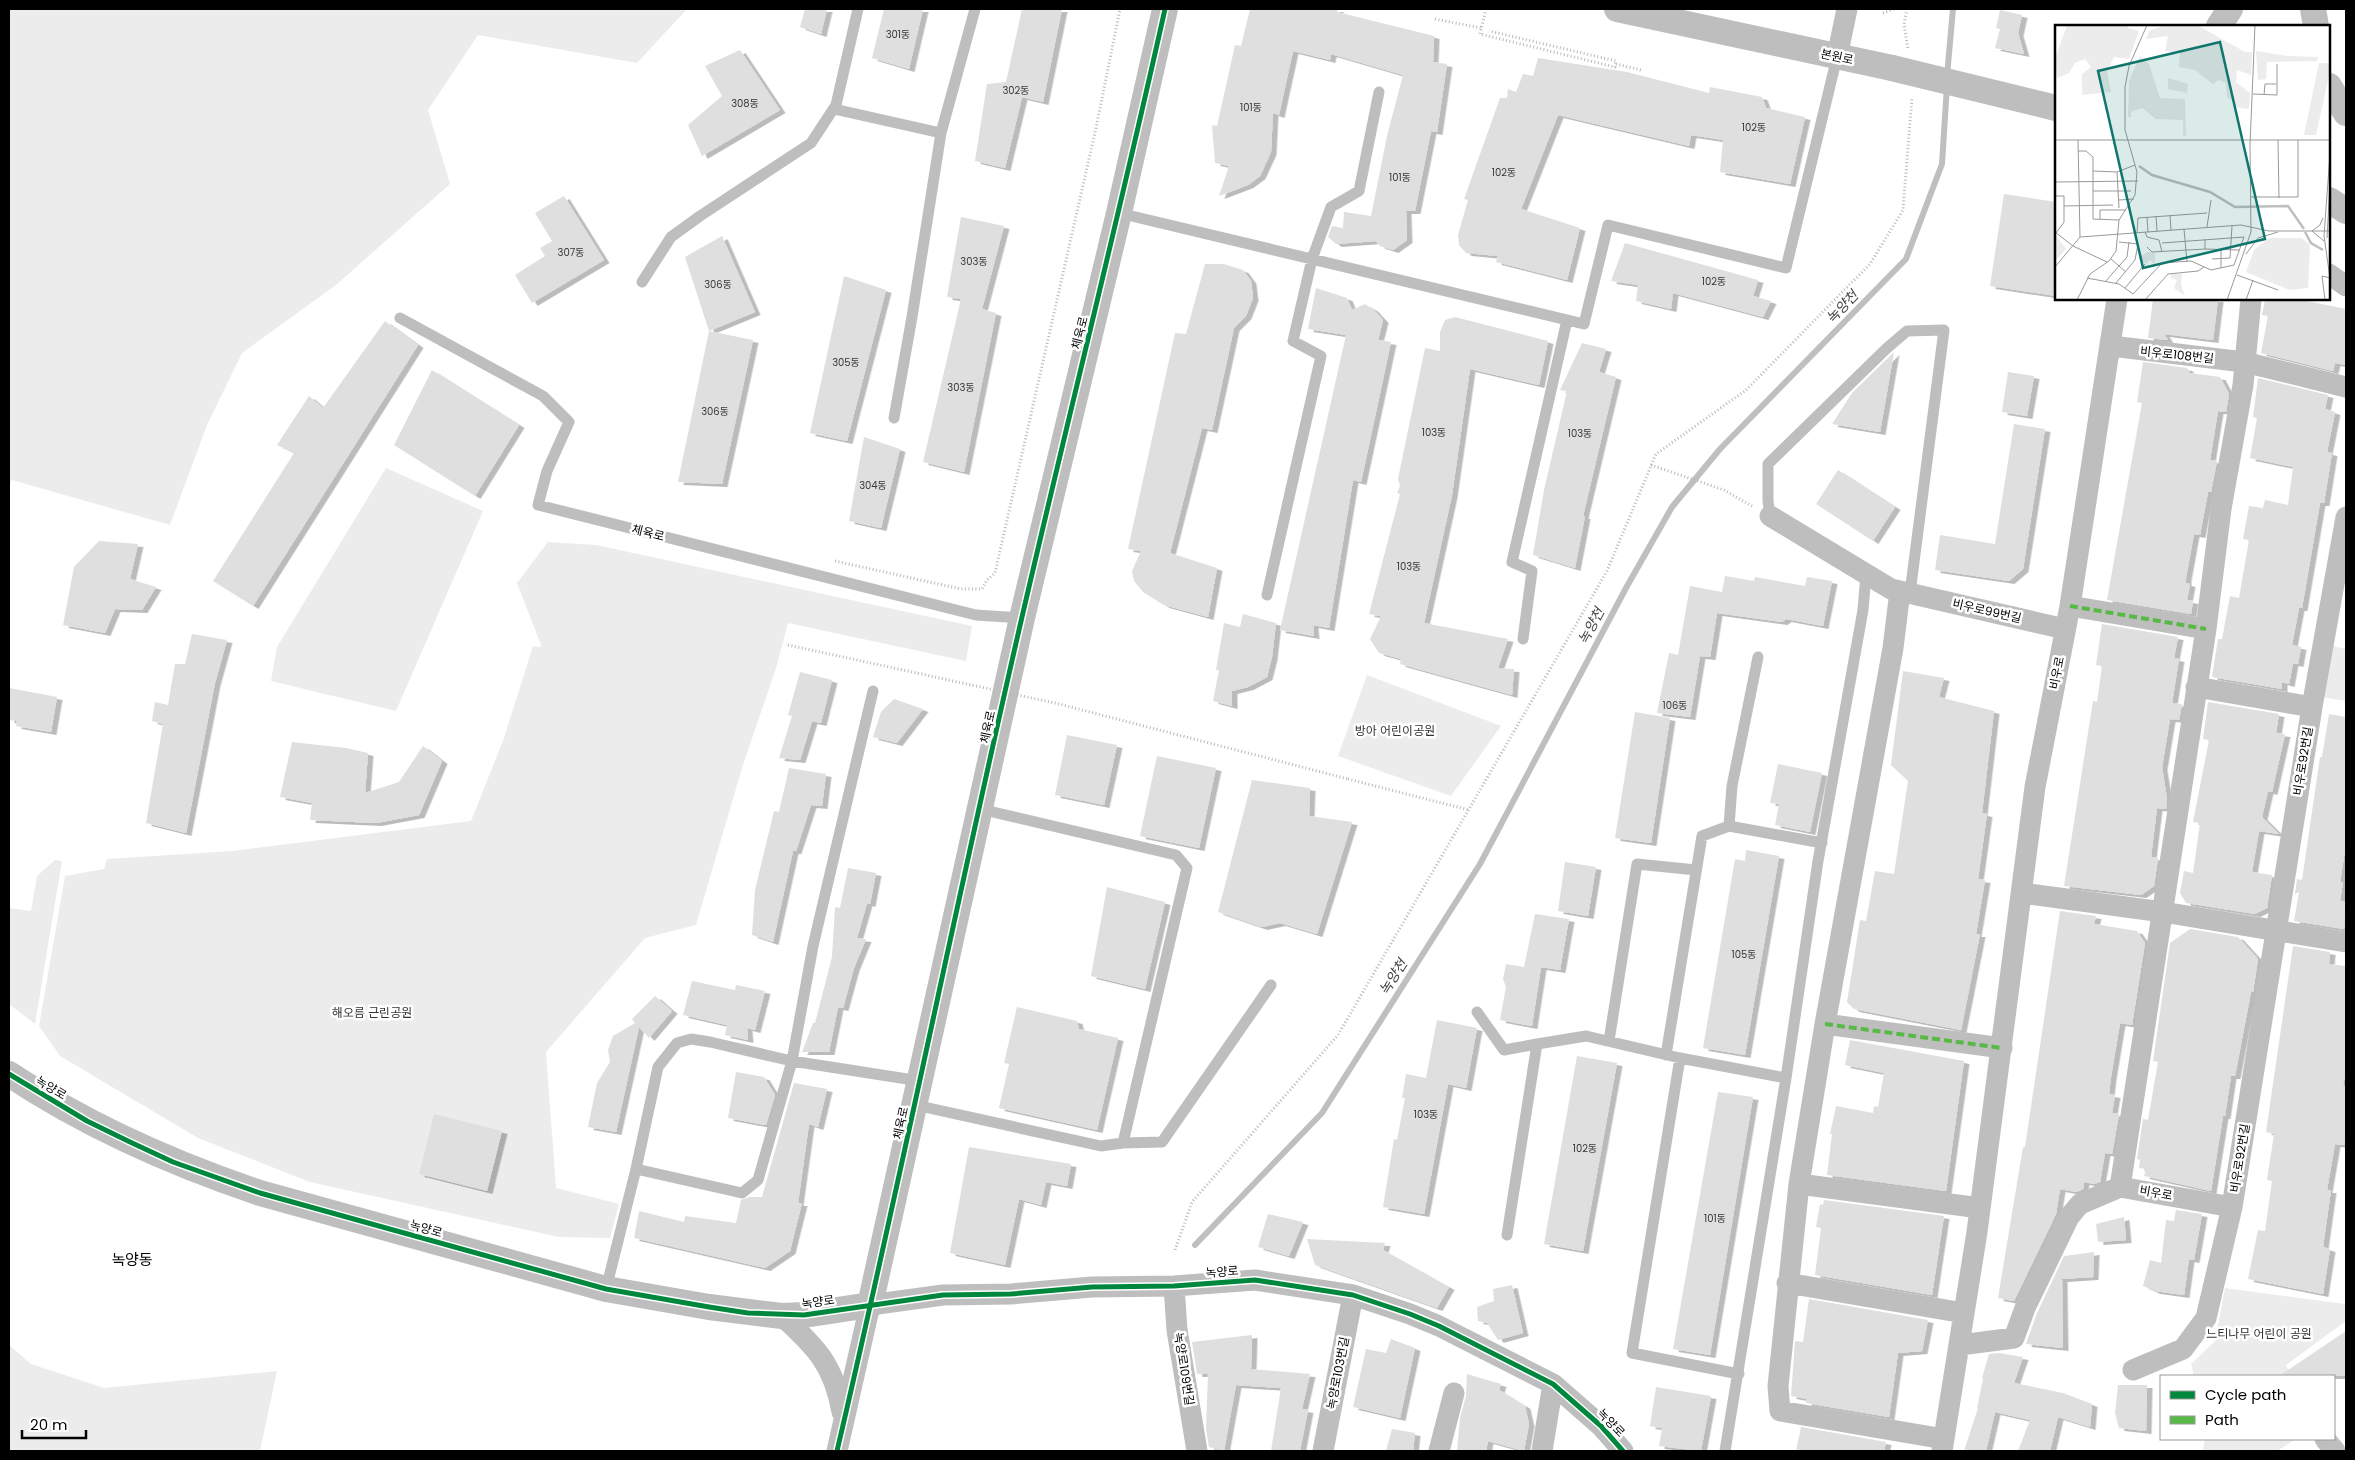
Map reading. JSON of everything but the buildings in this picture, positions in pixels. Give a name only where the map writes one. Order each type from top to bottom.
[{"type":"street","name":"체육로","points":[[837,1451],[1022,618],[1119,213],[1165,9]]},
{"type":"street","name":"본원로","points":[[1617,9],[1892,68],[2055,108]]},
{"type":"street","points":[[1837,57],[1847,9]]},
{"type":"street","points":[[2220,25],[2230,9]]},
{"type":"street","points":[[2313,9],[2316,25]]},
{"type":"street","points":[[2330,88],[2346,113]]},
{"type":"street","points":[[2330,201],[2346,211]]},
{"type":"street","points":[[2330,275],[2346,286]]},
{"type":"street","name":"비우로","points":[[1943,1445],[1980,1208],[2035,787],[2070,606],[2117,300]]},
{"type":"street","points":[[1960,1344],[2014,1338],[2025,1308],[2069,1217],[2080,1204],[2120,1187],[2206,629],[2220,509],[2243,385],[2251,300]]},
{"type":"street","name":"비우로108번길","points":[[2111,346],[2244,362],[2346,387]]},
{"type":"street","name":"비우로99번길","points":[[1770,516],[1891,589],[2065,629]]},
{"type":"street","name":"비우로92번길","points":[[2232,1207],[2312,707],[2345,528]]},
{"type":"street","points":[[1905,592],[1893,648],[1825,1024],[1799,1184],[1787,1283],[1778,1386],[1780,1411],[1943,1445]]},
{"type":"street","points":[[2070,606],[2206,629]]},
{"type":"street","points":[[2196,687],[2312,707]]},
{"type":"street","points":[[2022,893],[2163,912],[2346,942]]},
{"type":"street","points":[[1825,1024],[2002,1048]]},
{"type":"street","name":"녹양로","points":[[9,1074],[87,1121],[173,1162],[269,1196],[606,1289],[718,1309],[782,1316],[804,1315],[943,1296],[1011,1294],[1092,1287],[1174,1286],[1255,1280],[1353,1295],[1439,1326],[1553,1384],[1601,1426],[1623,1451]]},
{"type":"street","points":[[1799,1184],[1980,1208]]},
{"type":"street","name":"비우로","points":[[2120,1187],[2232,1207]]},
{"type":"street","points":[[2133,1370],[2183,1349],[2206,1318],[2232,1207]]},
{"type":"street","points":[[1787,1283],[1964,1313]]},
{"type":"street","name":"녹양로109번길","points":[[1174,1286],[1177,1330],[1197,1451]]},
{"type":"street","name":"녹양로103번길","points":[[1323,1451],[1353,1295]]},
{"type":"street","points":[[782,1316],[823,1356],[838,1388],[844,1421]]},
{"type":"street","points":[[1542,1451],[1553,1384]]},
{"type":"street","points":[[1439,1451],[1454,1393]]},
{"type":"street","points":[[2326,1440],[2335,1451]]},
{"type":"lane","points":[[642,282],[672,237],[700,216],[812,143],[836,104],[858,9]]},
{"type":"lane","points":[[894,418],[941,133],[975,9]]},
{"type":"lane","points":[[1119,213],[1584,324],[1608,225],[1786,268],[1837,57]]},
{"type":"lane","points":[[1267,595],[1322,356],[1293,341],[1312,259],[1331,207],[1359,192],[1379,92]]},
{"type":"lane","points":[[834,109],[941,133]]},
{"type":"lane","name":"체육로","points":[[400,318],[543,396],[569,422],[547,472],[538,505],[976,615],[1022,618]]},
{"type":"lane","points":[[1524,639],[1532,571],[1512,562],[1567,320]]},
{"type":"lane","points":[[1770,516],[1768,464],[1886,348],[1907,331],[1944,330],[1905,592]]},
{"type":"lane","points":[[1725,1451],[1739,1374],[1822,842],[1863,610],[1866,574]]},
{"type":"lane","points":[[1729,826],[1732,786],[1758,657]]},
{"type":"lane","points":[[636,1169],[742,1193],[758,1180],[792,1061],[813,946],[873,691]]},
{"type":"lane","points":[[980,809],[1176,855],[1187,868],[1123,1143]]},
{"type":"lane","points":[[1666,1055],[1702,836],[1729,826],[1822,842]]},
{"type":"lane","points":[[1609,1041],[1638,864],[1696,870]]},
{"type":"lane","points":[[606,1289],[636,1169],[658,1067],[677,1043],[691,1039],[700,1040],[792,1061],[917,1093],[1101,1146],[1123,1143],[1162,1142],[1271,985]]},
{"type":"lane","points":[[1477,1012],[1504,1050],[1586,1036],[1680,1058],[1786,1078]]},
{"type":"lane","points":[[1506,1235],[1537,1044]]},
{"type":"lane","points":[[1680,1058],[1632,1353],[1739,1374]]},
{"type":"path","points":[[834,560],[961,589],[982,589],[987,580],[995,573],[1096,128],[1120,9]]},
{"type":"path","points":[[1486,9],[1480,34],[1615,67],[1616,64]]},
{"type":"path","points":[[1883,13],[1894,9]]},
{"type":"path","points":[[1435,19],[1481,28]]},
{"type":"path","points":[[1489,31],[1616,61],[1616,64],[1641,70]]},
{"type":"path","points":[[1175,1250],[1192,1202],[1338,1035],[1607,571],[1656,454],[1746,390],[1870,264],[1903,210],[1909,123]]},
{"type":"path","points":[[1651,465],[1724,490],[1770,516]]},
{"type":"path","points":[[788,645],[1059,704],[1469,810]]},
{"type":"green space","points":[[9,9],[687,9],[637,63],[478,35],[428,110],[450,184],[336,285],[242,353],[207,425],[170,525],[12,480],[9,485]]},
{"type":"green space","points":[[386,468],[483,511],[396,711],[271,681],[277,647]]},
{"type":"green space","name":"해오름 근린공원","points":[[548,542],[596,545],[972,626],[966,661],[788,623],[777,665],[742,768],[696,925],[645,938],[546,1052],[556,1188],[619,1204],[610,1238],[559,1237],[310,1182],[198,1138],[60,1056],[39,1026],[65,876],[104,869],[107,859],[232,851],[471,821],[504,738],[533,646],[540,647],[541,645],[517,583]]},
{"type":"green space","points":[[2328,645],[2346,649],[2346,701],[2320,697]]},
{"type":"green space","name":"방아 어린이공원","points":[[1367,675],[1501,726],[1451,796],[1338,756]]},
{"type":"green space","points":[[55,860],[62,861],[35,1024],[9,1004],[9,908],[31,911],[37,876]]},
{"type":"green space","name":"느티나무 어린이 공원","points":[[2225,1288],[2345,1304],[2346,1321],[2286,1365],[2291,1375],[2194,1375],[2191,1364],[2215,1341]]},
{"type":"green space","points":[[9,1345],[31,1364],[104,1388],[277,1371],[260,1451],[9,1451]]},
{"type":"green space","points":[[2205,1440],[2294,1440],[2277,1451],[2203,1451]]},
{"type":"waterway","name":"녹양천","points":[[1947,76],[1953,9]]},
{"type":"waterway","name":"녹양천","points":[[1195,1245],[1322,1113],[1480,864],[1626,588],[1672,507],[1720,449],[1906,259],[1942,164],[1947,86]]},
{"type":"marked path","points":[[2070,606],[2206,629]]},
{"type":"marked path","points":[[1825,1024],[2002,1048]]},
{"type":"cycle path","points":[[837,1451],[998,721],[1165,9]]},
{"type":"cycle path","points":[[9,1074],[87,1121],[130,1142],[173,1162],[260,1193],[606,1289],[709,1307],[748,1313],[804,1315],[943,1295],[1011,1294],[1092,1287],[1174,1286],[1255,1280],[1353,1295],[1439,1326],[1553,1384],[1601,1426],[1623,1451]]},
{"type":"district","name":"녹양동","points":[[132,1260]]}]
